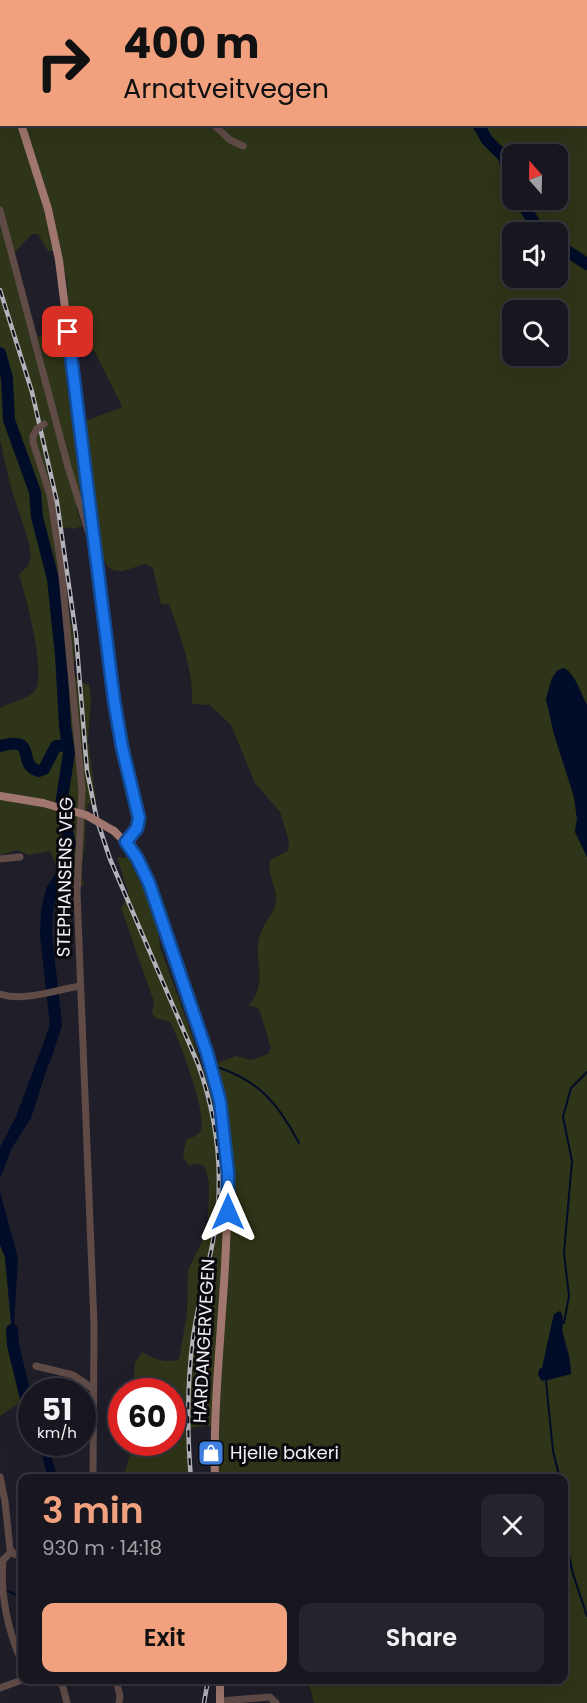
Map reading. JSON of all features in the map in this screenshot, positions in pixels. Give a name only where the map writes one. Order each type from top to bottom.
[{"type":"main road","points":[[22,126],[55,237],[119,733],[139,818],[137,828],[126,842]]},
{"type":"main road","name":"HARDANGERVEGEN","points":[[0,796],[43,803],[86,815],[114,831],[126,842],[141,864],[157,904],[207,1053],[220,1101],[225,1136],[228,1212],[218,1378],[215,1474]]},
{"type":"main road","points":[[220,1684],[220,1702]]},
{"type":"street","points":[[215,126],[230,140],[243,146]]},
{"type":"street","points":[[0,210],[68,467],[94,548]]},
{"type":"street","name":"STEPHANSENS VEG","points":[[55,417],[37,429],[33,442],[50,495],[61,565],[82,790],[77,893],[94,1324],[92,1378]]},
{"type":"street","points":[[0,859],[20,858]]},
{"type":"street","points":[[0,994],[8,997],[80,987]]},
{"type":"street","points":[[36,1366],[77,1378]]},
{"type":"street","name":"STEPHANSENS VEG","points":[[93,1456],[93,1474]]},
{"type":"street","points":[[0,1477],[11,1552]]},
{"type":"street","points":[[11,1552],[18,1555]]},
{"type":"street","points":[[11,1552],[3,1560],[1,1587],[11,1632],[18,1651]]},
{"type":"street","points":[[0,1688],[18,1681]]},
{"type":"street","points":[[62,1684],[67,1703]]},
{"type":"street","points":[[117,1684],[120,1696],[118,1703]]},
{"type":"street","points":[[220,1702],[258,1696],[270,1697],[276,1703]]},
{"type":"green space","points":[[0,126],[587,126],[587,705],[569,671],[558,670],[552,678],[546,699],[554,734],[574,797],[577,819],[575,829],[587,857],[587,1703],[314,1703],[309,1684],[568,1684],[568,1474],[217,1474],[213,1428],[207,1425],[192,1428],[188,1436],[191,1474],[124,1474],[129,1456],[186,1456],[186,1378],[134,1378],[135,1363],[142,1352],[160,1360],[179,1359],[187,1314],[188,1270],[208,1229],[209,1183],[205,1167],[200,1164],[188,1165],[183,1156],[186,1140],[201,1130],[200,1108],[185,1059],[170,1022],[155,1018],[152,1012],[154,1002],[121,908],[129,895],[117,857],[128,858],[139,879],[156,924],[160,947],[202,1068],[205,1068],[236,1056],[251,1060],[268,1054],[271,1048],[260,1012],[257,1007],[248,1006],[258,988],[260,935],[276,901],[270,860],[288,851],[289,841],[280,812],[255,783],[231,725],[210,705],[192,704],[191,679],[178,628],[169,604],[161,604],[153,568],[145,564],[118,571],[111,569],[105,563],[100,554],[88,502],[76,507],[82,526],[73,529],[66,527],[59,531],[66,599],[74,636],[75,659],[72,668],[78,682],[89,684],[91,700],[88,740],[96,801],[88,804],[86,814],[82,869],[84,885],[69,890],[66,888],[50,851],[29,855],[17,850],[0,855],[0,708],[27,697],[34,692],[38,683],[34,634],[19,574],[27,567],[31,558],[29,543],[10,484],[0,440]],"holes":[[[32,234],[38,234],[48,251],[57,251],[59,254],[67,279],[68,304],[77,335],[95,352],[122,406],[83,422],[74,418],[68,396],[62,329],[38,337],[24,301],[13,254]],[[554,1314],[566,1343],[571,1374],[546,1381],[542,1368]]]},
{"type":"green space","points":[[0,1245],[5,1257],[13,1345],[21,1378],[18,1378],[18,1404],[0,1416]]},
{"type":"water","points":[[564,668],[575,679],[587,705],[587,857],[575,832],[577,819],[574,797],[554,734],[546,699],[552,678],[558,670]]},
{"type":"water","points":[[52,1047],[52,1053],[31,1118],[12,1148],[0,1178],[0,1147],[16,1117],[40,1052]]},
{"type":"water","points":[[0,1192],[18,1258],[13,1345],[5,1257],[0,1245]]},
{"type":"water","points":[[560,1311],[563,1317],[563,1335],[571,1374],[542,1381],[538,1375],[539,1369],[542,1368],[554,1314]]},
{"type":"water","points":[[42,1456],[51,1456],[56,1474],[47,1474]]},
{"type":"waterway","points":[[479,126],[487,140],[502,155]]},
{"type":"waterway","points":[[526,210],[534,222]]},
{"type":"waterway","points":[[568,252],[587,264]]},
{"type":"waterway","points":[[0,353],[7,378],[9,420],[35,492],[37,517],[53,579],[69,753],[61,805],[70,844],[63,873],[52,890],[47,911],[46,934],[56,1025],[44,1061]]},
{"type":"waterway","points":[[0,746],[20,744],[24,747],[28,763],[39,771],[44,769],[56,746],[68,745]]},
{"type":"waterway","points":[[217,1067],[245,1079],[267,1096],[284,1117],[299,1143]]},
{"type":"waterway","points":[[564,1323],[569,1296],[564,1253],[572,1161],[563,1117],[571,1088],[587,1072]]},
{"type":"waterway","points":[[12,1330],[21,1378]]},
{"type":"waterway","points":[[546,1381],[553,1451],[559,1474]]},
{"type":"waterway","points":[[568,1551],[587,1616]]},
{"type":"waterway","points":[[5,1590],[18,1595]]},
{"type":"railway","points":[[0,290],[32,392],[57,502],[76,635],[87,771],[97,820],[110,859],[198,1064],[214,1125],[219,1166],[218,1209],[191,1355],[188,1408],[191,1474]]},
{"type":"railway","points":[[204,1703],[207,1684]]},
{"type":"place","name":"Hjelle bakeri","points":[[211,1453]]},
{"type":"route","points":[[68,332],[114,700],[119,733],[139,818],[134,834],[126,842],[149,883],[207,1053],[220,1101],[225,1136],[228,1212]]}]
